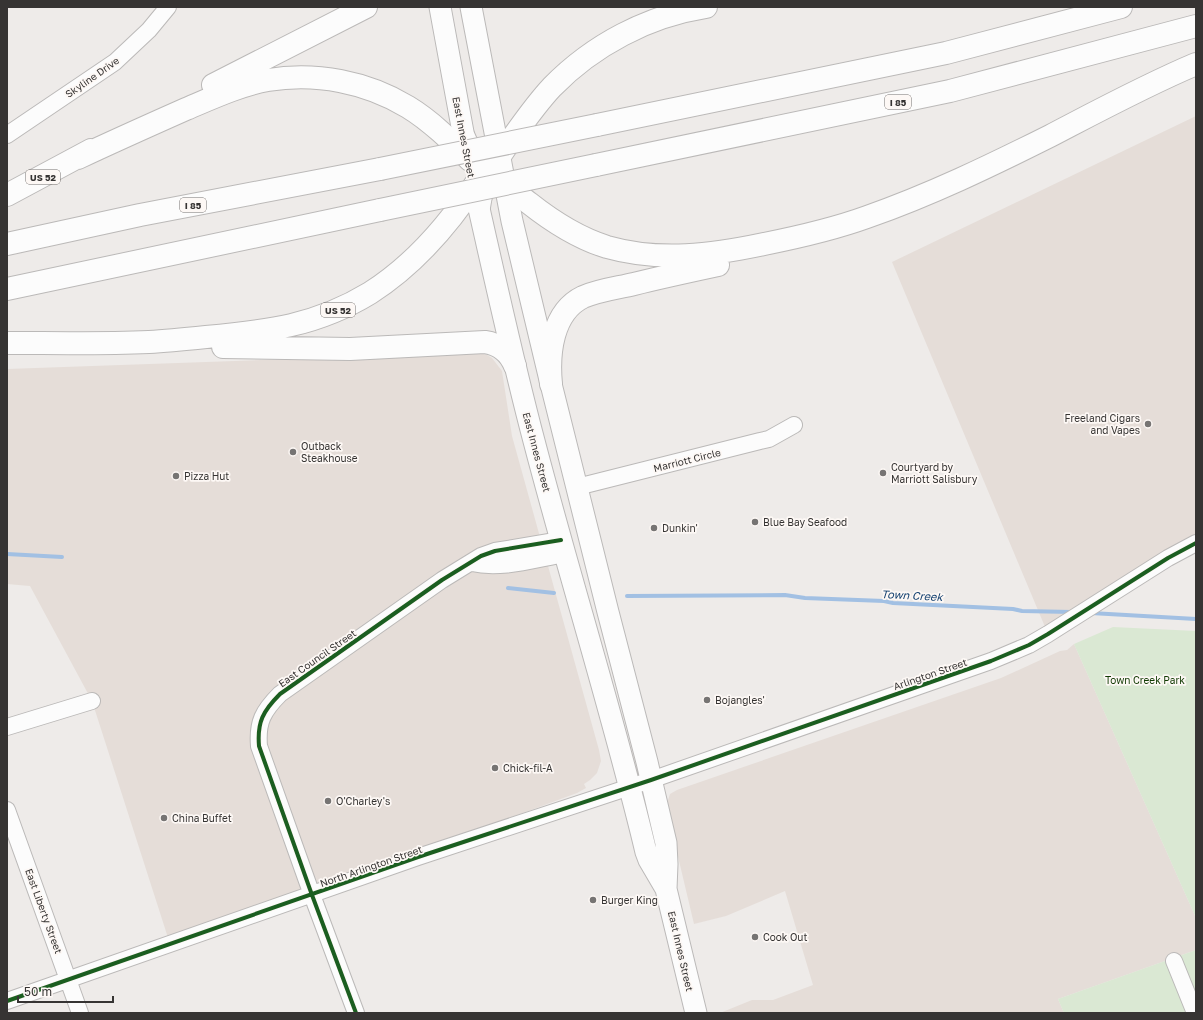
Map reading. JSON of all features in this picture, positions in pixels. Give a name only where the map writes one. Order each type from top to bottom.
[{"type":"highway","name":"US 52","points":[[7,195],[78,158],[146,119],[366,7]]},
{"type":"highway","points":[[487,171],[545,95],[560,79],[586,58],[645,23],[671,14],[706,7]]},
{"type":"highway","name":"I 85","points":[[7,244],[140,215],[380,169],[946,53],[1121,7]]},
{"type":"highway","name":"I 85","points":[[7,289],[950,91],[1196,26]]},
{"type":"highway","points":[[551,384],[551,354],[555,330],[568,309],[583,297],[750,257],[813,238],[944,186],[1009,156],[1152,84],[1196,64]]},
{"type":"highway","points":[[78,158],[182,111],[234,90],[267,80],[301,77],[346,82],[379,92],[400,102],[427,120],[487,171],[545,215],[574,233],[605,246],[626,252],[649,255],[694,255],[739,249],[808,234],[865,218]]},
{"type":"highway","name":"US 52","points":[[7,343],[104,343],[163,341],[263,331],[296,325],[328,314],[369,293],[406,266],[437,234],[487,171]]},
{"type":"highway","points":[[104,343],[324,349],[485,342],[496,345],[506,352],[515,366]]},
{"type":"main road","name":"East Innes Street","points":[[440,7],[487,171],[551,384],[666,843],[666,889]]},
{"type":"main road","name":"East Innes Street","points":[[471,7],[487,171],[515,366],[563,547],[630,787],[646,852],[666,889],[696,1013]]},
{"type":"street","name":"Skyline Drive","points":[[7,135],[115,62],[149,30],[168,7]]},
{"type":"street","name":"Marriott Circle","points":[[577,487],[710,455],[764,440],[794,425]]},
{"type":"street","name":"Arlington Street","points":[[651,780],[991,661],[1029,645],[1168,558],[1196,543]]},
{"type":"street","name":"East Council Street","points":[[356,1013],[259,746],[258,732],[261,719],[270,705],[280,694],[436,584],[481,556],[495,551],[563,547]]},
{"type":"street","points":[[7,727],[92,701]]},
{"type":"street","name":"North Arlington Street","points":[[7,1001],[429,854],[651,780]]},
{"type":"street","name":"East Liberty Street","points":[[7,810],[80,1013]]},
{"type":"street","points":[[1174,961],[1195,1013]]},
{"type":"shaded area","points":[[1196,116],[1196,546],[1048,634],[892,262]]},
{"type":"shaded area","points":[[480,353],[487,355],[492,358],[502,371],[512,436],[599,750],[601,761],[597,773],[584,784],[586,788],[577,793],[170,944],[92,701],[30,586],[7,584],[7,369]]},
{"type":"shaded area","points":[[1074,644],[1196,918],[1196,950],[1058,999],[1064,1013],[720,1013],[752,1000],[773,1000],[813,985],[785,891],[726,916],[694,924],[666,806],[670,794],[677,790],[1001,678],[1060,651],[1067,650]]},
{"type":"green space","name":"Town Creek Park","points":[[1113,627],[1196,631],[1196,918],[1074,644]]},
{"type":"green space","points":[[1196,950],[1196,1013],[1064,1013],[1058,999]]},
{"type":"waterway","name":"Town Creek","points":[[7,554],[62,557]]},
{"type":"waterway","name":"Town Creek","points":[[508,588],[554,593]]},
{"type":"waterway","name":"Town Creek","points":[[627,596],[785,595],[805,598],[884,601],[893,603],[1013,609],[1022,611],[1072,612]]},
{"type":"waterway","name":"Town Creek","points":[[1091,613],[1196,619]]},
{"type":"cycle path","points":[[356,1013],[259,746],[259,730],[262,717],[269,706],[280,694],[442,580],[481,556],[495,551],[561,540]]},
{"type":"cycle path","points":[[7,1001],[418,857],[651,780],[991,661],[1029,645],[1168,558],[1196,543]]},
{"type":"place","name":"Freeland Cigars and Vapes","points":[[1148,424]]},
{"type":"place","name":"Outback Steakhouse","points":[[293,452]]},
{"type":"place","name":"Courtyard by Marriott Salisbury","points":[[883,473]]},
{"type":"place","name":"Pizza Hut","points":[[176,476]]},
{"type":"place","name":"Blue Bay Seafood","points":[[755,522]]},
{"type":"place","name":"Dunkin'","points":[[654,528]]},
{"type":"place","name":"Bojangles'","points":[[707,700]]},
{"type":"place","name":"Chick-fil-A","points":[[495,768]]},
{"type":"place","name":"O'Charley's","points":[[328,801]]},
{"type":"place","name":"China Buffet","points":[[164,818]]},
{"type":"place","name":"Burger King","points":[[593,900]]},
{"type":"place","name":"Cook Out","points":[[755,937]]}]
